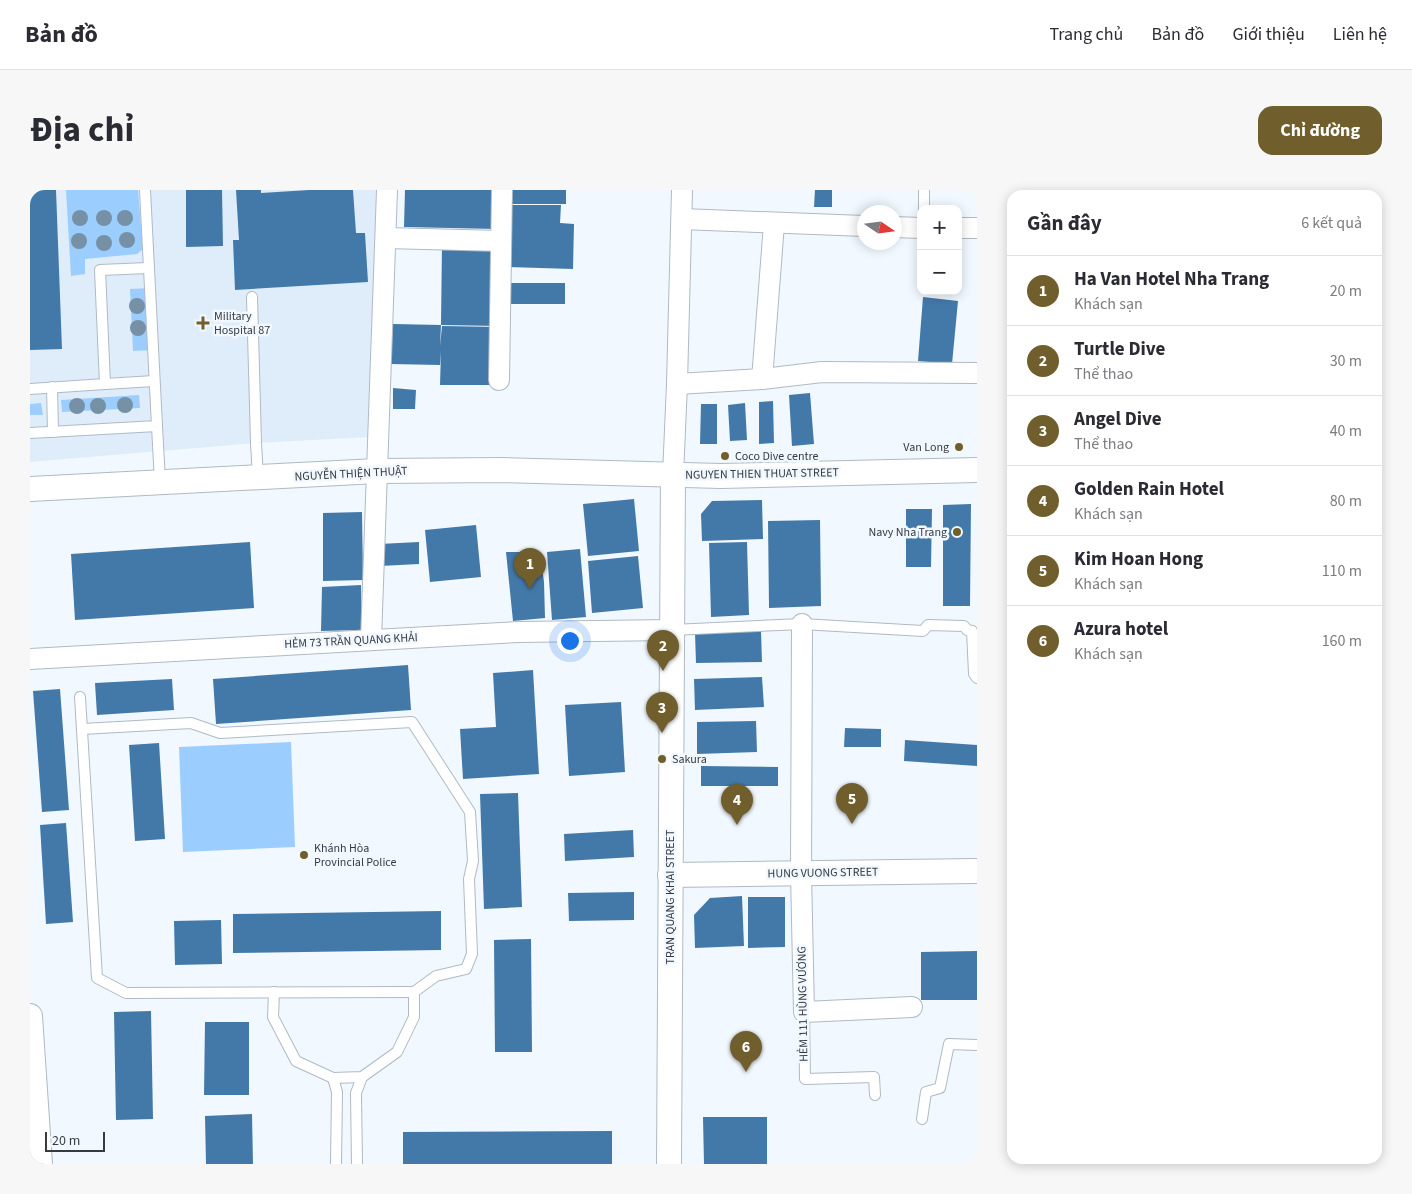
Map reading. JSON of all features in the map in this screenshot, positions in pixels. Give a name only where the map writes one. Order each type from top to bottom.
[{"type":"street","points":[[371,640],[387,190]]},
{"type":"street","points":[[499,380],[502,190]]},
{"type":"street","points":[[673,475],[682,190]]},
{"type":"street","points":[[682,219],[857,226]]},
{"type":"street","points":[[762,379],[774,224]]},
{"type":"street","points":[[902,227],[917,228]]},
{"type":"street","points":[[962,228],[977,228]]},
{"type":"street","points":[[386,238],[501,241]]},
{"type":"street","points":[[677,384],[762,379],[822,372],[977,373]]},
{"type":"street","name":"NGUYỄN THIỆN THUẬT","points":[[30,489],[378,471],[503,470],[673,475]]},
{"type":"street","name":"NGUYEN THIEN THUAT STREET","points":[[672,630],[673,475],[730,476],[977,470]]},
{"type":"street","name":"HẺM 111 HÙNG VƯƠNG","points":[[802,624],[801,873],[804,1012]]},
{"type":"street","name":"HẺM 73 TRẦN QUANG KHẢI","points":[[30,659],[519,632],[672,630]]},
{"type":"street","name":"TRAN QUANG KHAI STREET","points":[[667,1162],[672,630]]},
{"type":"street","name":"HUNG VUONG STREET","points":[[670,875],[977,871]]},
{"type":"street","points":[[804,1012],[912,1006]]},
{"type":"street","points":[[30,1016],[40,1164]]},
{"type":"lane","points":[[145,190],[160,483]]},
{"type":"lane","points":[[924,190],[924,205]]},
{"type":"lane","points":[[105,384],[100,270],[148,268]]},
{"type":"lane","points":[[252,297],[258,478]]},
{"type":"lane","points":[[30,389],[154,381]]},
{"type":"lane","points":[[52,388],[53,432]]},
{"type":"lane","points":[[30,433],[157,426]]},
{"type":"lane","points":[[672,630],[802,624],[923,630],[928,625],[964,626],[967,630],[972,631],[974,674],[977,678]]},
{"type":"lane","points":[[80,696],[97,978],[126,993],[414,992],[436,976],[466,970],[472,954],[469,879],[473,861],[470,812],[412,722],[220,733],[191,723],[82,729]]},
{"type":"lane","points":[[274,992],[273,1017],[296,1061],[332,1078],[362,1077],[397,1052],[414,1017],[414,992]]},
{"type":"lane","name":"HẺM 111 HÙNG VƯƠNG","points":[[804,1012],[805,1078],[874,1077],[875,1095]]},
{"type":"lane","points":[[922,1119],[926,1092],[940,1088],[949,1044],[977,1045]]},
{"type":"lane","points":[[357,1164],[356,1093],[362,1077]]},
{"type":"lane","points":[[332,1078],[337,1092],[336,1164]]},
{"type":"shaded area","name":"Military Hospital 87","points":[[30,190],[381,190],[372,437],[256,443],[30,462]]},
{"type":"shaded area","points":[[66,190],[138,190],[143,249],[137,254],[85,259],[85,274],[71,276]]},
{"type":"shaded area","points":[[149,288],[153,350],[133,351],[130,289]]},
{"type":"shaded area","points":[[139,395],[140,408],[62,412],[61,400]]},
{"type":"shaded area","points":[[41,403],[43,415],[30,415],[30,404]]},
{"type":"shaded area","points":[[291,742],[295,847],[183,852],[179,747]]},
{"type":"building","points":[[30,190],[56,190],[62,349],[30,350]]},
{"type":"building","points":[[186,190],[222,190],[223,246],[186,247]]},
{"type":"building","points":[[236,190],[261,190],[261,193],[353,190],[356,233],[365,233],[368,282],[235,290],[233,240],[239,240]]},
{"type":"building","points":[[405,190],[497,190],[496,229],[404,227]]},
{"type":"building","points":[[509,190],[566,190],[566,204],[509,204]]},
{"type":"building","points":[[815,190],[832,190],[832,207],[814,207]]},
{"type":"building","points":[[509,205],[561,205],[560,223],[574,224],[573,269],[507,267]]},
{"type":"building","points":[[442,243],[499,244],[498,326],[441,325]]},
{"type":"building","points":[[509,283],[565,283],[565,304],[508,304]]},
{"type":"building","points":[[923,297],[958,301],[952,364],[918,361]]},
{"type":"building","points":[[393,324],[441,325],[440,346],[442,326],[499,327],[498,385],[440,385],[441,351],[440,365],[391,364]]},
{"type":"building","points":[[393,388],[416,390],[415,409],[393,409]]},
{"type":"building","points":[[810,393],[814,444],[792,446],[789,395]]},
{"type":"building","points":[[773,401],[774,443],[759,444],[759,402]]},
{"type":"building","points":[[745,403],[747,440],[730,441],[728,405]]},
{"type":"building","points":[[701,404],[717,404],[717,444],[700,444]]},
{"type":"building","points":[[634,499],[639,551],[588,556],[583,504]]},
{"type":"building","points":[[762,500],[763,539],[702,541],[701,514],[712,501]]},
{"type":"building","name":"Navy Nha Trang","points":[[971,504],[970,606],[943,606],[943,505]]},
{"type":"building","points":[[906,509],[932,509],[931,567],[906,567]]},
{"type":"building","points":[[362,512],[363,580],[323,581],[323,513]]},
{"type":"building","points":[[820,520],[821,606],[769,608],[768,521]]},
{"type":"building","points":[[476,525],[481,577],[430,582],[425,530]]},
{"type":"building","points":[[250,542],[254,608],[75,620],[71,554]]},
{"type":"building","points":[[419,542],[419,564],[380,566],[379,544]]},
{"type":"building","points":[[747,542],[749,615],[711,617],[709,543]]},
{"type":"building","points":[[580,549],[586,617],[552,620],[547,552]]},
{"type":"building","points":[[506,552],[540,552],[544,582],[545,618],[513,621]]},
{"type":"building","points":[[638,556],[643,608],[592,613],[588,561]]},
{"type":"building","points":[[361,585],[362,630],[321,631],[322,587]]},
{"type":"building","points":[[761,631],[762,662],[696,663],[695,633]]},
{"type":"building","points":[[408,665],[411,710],[216,724],[213,679]]},
{"type":"building","points":[[533,670],[539,774],[463,779],[460,729],[496,727],[493,673]]},
{"type":"building","points":[[762,677],[764,707],[695,710],[694,679]]},
{"type":"building","points":[[172,679],[174,710],[97,715],[95,683]]},
{"type":"building","points":[[60,689],[69,810],[42,812],[33,691]]},
{"type":"building","points":[[621,702],[625,772],[569,776],[565,705]]},
{"type":"building","points":[[756,721],[757,752],[697,754],[697,722]]},
{"type":"building","points":[[845,728],[881,729],[881,747],[844,747]]},
{"type":"building","points":[[905,740],[977,745],[977,766],[904,761]]},
{"type":"building","points":[[159,743],[165,839],[135,841],[129,745]]},
{"type":"building","points":[[701,766],[778,767],[778,786],[701,786]]},
{"type":"building","points":[[518,793],[522,907],[484,909],[480,794]]},
{"type":"building","points":[[66,823],[73,922],[46,924],[40,825]]},
{"type":"building","points":[[633,830],[634,857],[565,861],[564,834]]},
{"type":"building","points":[[634,892],[634,920],[569,921],[568,893]]},
{"type":"building","points":[[742,896],[744,946],[695,948],[694,915],[710,898]]},
{"type":"building","points":[[748,897],[785,897],[785,947],[748,948]]},
{"type":"building","points":[[441,911],[441,950],[233,953],[233,914]]},
{"type":"building","points":[[221,920],[222,964],[175,965],[174,921]]},
{"type":"building","points":[[531,939],[532,1052],[495,1052],[494,940]]},
{"type":"building","points":[[977,951],[977,1000],[921,1000],[921,952]]},
{"type":"building","points":[[151,1011],[153,1119],[116,1120],[114,1012]]},
{"type":"building","points":[[205,1022],[249,1022],[249,1095],[204,1095]]},
{"type":"building","points":[[252,1114],[253,1164],[206,1164],[205,1116]]},
{"type":"building","points":[[703,1117],[767,1117],[767,1164],[704,1164]]},
{"type":"building","points":[[612,1131],[612,1164],[403,1164],[403,1132]]},
{"type":"place","name":"Military Hospital 87","points":[[203,323]]},
{"type":"place","name":"Van Long","points":[[959,447]]},
{"type":"place","name":"Coco Dive centre","points":[[725,456]]},
{"type":"place","name":"Navy Nha Trang","points":[[957,532]]},
{"type":"place","name":"Ha Van Hotel Nha Trang","points":[[530,589]]},
{"type":"place","name":"Turtle Dive","points":[[663,671]]},
{"type":"place","name":"Angel Dive","points":[[662,733]]},
{"type":"place","name":"Sakura","points":[[662,759]]},
{"type":"place","name":"Kim Hoan Hong","points":[[852,824]]},
{"type":"place","name":"Golden Rain Hotel","points":[[737,825]]},
{"type":"place","name":"Khánh Hòa Provincial Police","points":[[304,855]]},
{"type":"place","name":"Azura hotel","points":[[746,1072]]}]
